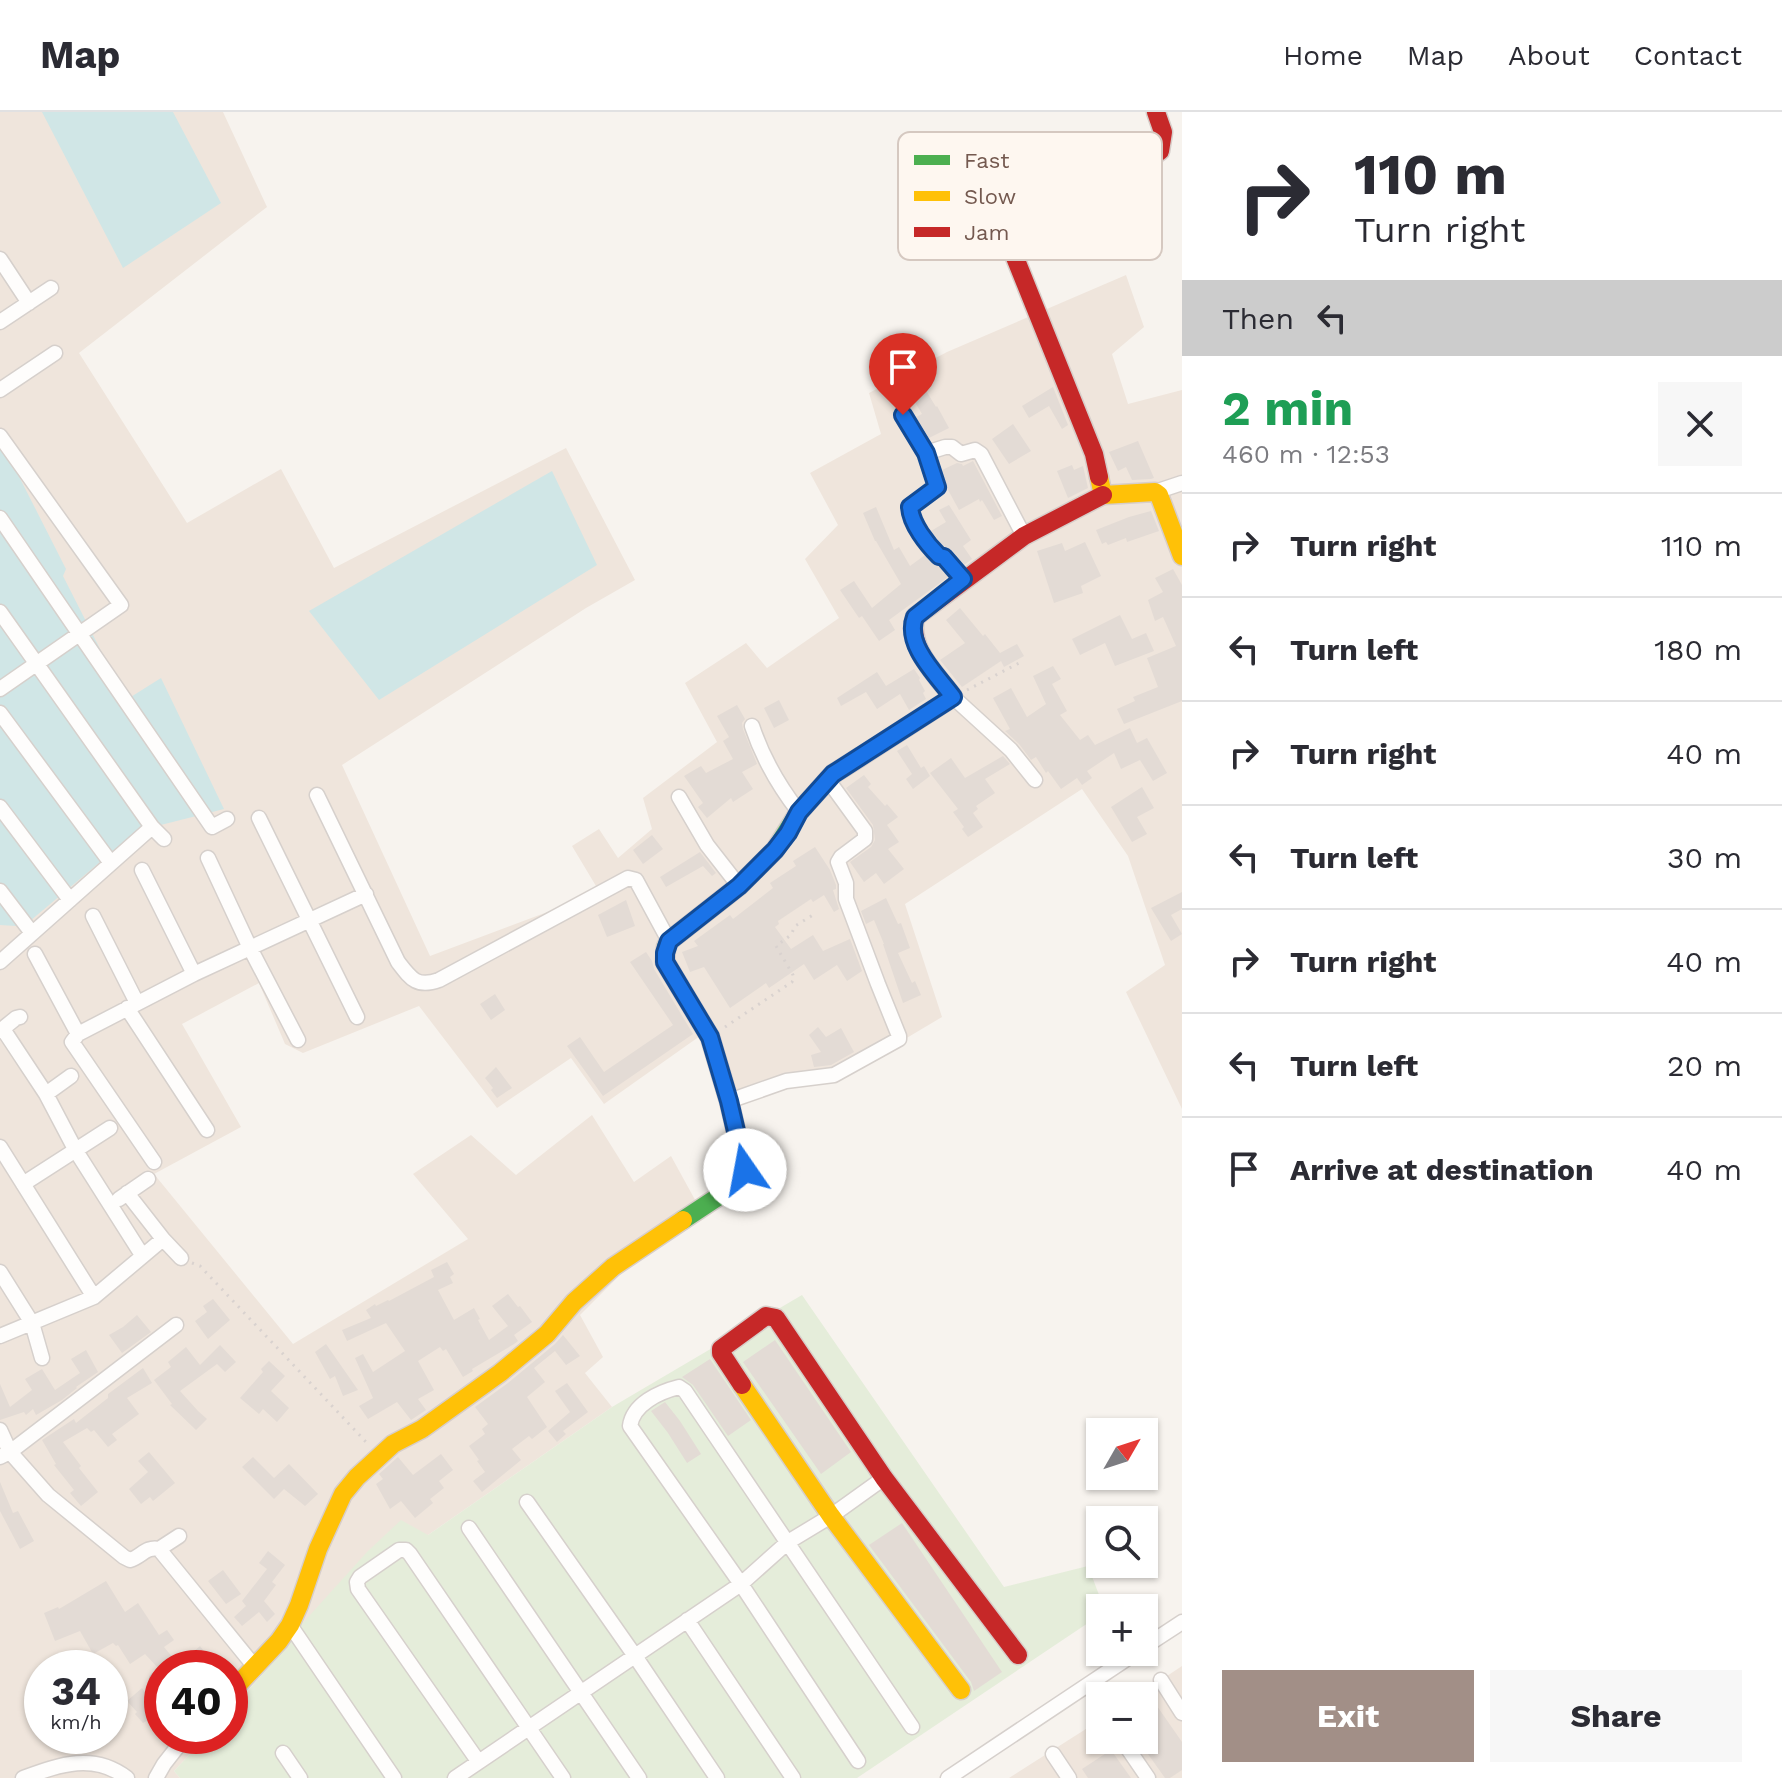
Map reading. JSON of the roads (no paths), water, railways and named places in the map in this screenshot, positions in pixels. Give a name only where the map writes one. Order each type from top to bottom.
[{"type":"street","points":[[1156,112],[1162,138]]},
{"type":"street","points":[[0,259],[29,303]]},
{"type":"street","points":[[1016,260],[1094,454],[1103,495]]},
{"type":"street","points":[[0,322],[51,288]]},
{"type":"street","points":[[0,390],[55,353]]},
{"type":"street","points":[[903,415],[926,453],[937,487],[913,504],[909,511],[933,551],[944,557],[963,579]]},
{"type":"street","points":[[0,436],[121,605],[0,689]]},
{"type":"street","points":[[926,453],[952,447],[961,454],[975,450],[981,454],[1024,536]]},
{"type":"street","points":[[1035,780],[1011,750],[953,697],[919,649],[912,626],[915,617],[1024,536],[1103,495],[1155,492],[1182,483]]},
{"type":"street","points":[[1155,492],[1159,495],[1182,556]]},
{"type":"street","points":[[0,518],[212,827],[227,819]]},
{"type":"street","points":[[0,612],[152,827],[164,839]]},
{"type":"street","points":[[248,1674],[290,1625],[318,1549],[343,1494],[378,1456],[422,1429],[500,1373],[547,1334],[574,1302],[613,1267],[742,1179],[745,1170],[710,1037],[665,962],[669,941],[739,886],[775,850],[799,812],[833,774],[953,697]]},
{"type":"street","points":[[0,713],[111,863]]},
{"type":"street","points":[[752,726],[770,771],[799,812]]},
{"type":"street","points":[[729,1101],[786,1081],[834,1075],[899,1039],[846,899],[846,883],[838,862],[865,839],[865,831],[828,780]]},
{"type":"street","points":[[317,795],[398,962],[410,979],[427,984],[439,980],[628,878],[636,880],[669,941]]},
{"type":"street","points":[[679,797],[707,845],[739,886]]},
{"type":"street","points":[[0,807],[70,900]]},
{"type":"street","points":[[259,818],[357,1017]]},
{"type":"street","points":[[0,962],[152,827]]},
{"type":"street","points":[[208,858],[298,1040]]},
{"type":"street","points":[[142,870],[194,974]]},
{"type":"street","points":[[0,891],[32,933]]},
{"type":"street","points":[[154,1162],[72,1042],[78,1034],[194,974],[366,894]]},
{"type":"street","points":[[93,916],[132,1006],[207,1130]]},
{"type":"street","points":[[35,954],[78,1034]]},
{"type":"street","points":[[20,1017],[1,1030],[46,1094],[76,1151],[142,1255]]},
{"type":"street","points":[[46,1094],[71,1076]]},
{"type":"street","points":[[23,1184],[110,1128]]},
{"type":"street","points":[[0,1147],[94,1297]]},
{"type":"street","points":[[111,1205],[148,1179]]},
{"type":"street","points":[[127,1193],[181,1258]]},
{"type":"street","points":[[0,1336],[94,1297],[163,1239]]},
{"type":"street","points":[[0,1272],[32,1323],[42,1358]]},
{"type":"street","points":[[961,1690],[831,1516],[721,1353],[723,1346],[766,1316],[776,1318],[884,1478],[1018,1655]]},
{"type":"street","points":[[5,1455],[176,1325]]},
{"type":"street","points":[[858,1761],[741,1584],[630,1426],[631,1418],[651,1398],[679,1387],[685,1391],[912,1727]]},
{"type":"street","points":[[0,1430],[5,1455],[124,1557],[130,1560],[153,1547],[159,1549],[255,1667]]},
{"type":"street","points":[[455,1778],[741,1584],[788,1542],[884,1478]]},
{"type":"street","points":[[527,1502],[717,1778]]},
{"type":"street","points":[[469,1528],[639,1778]]},
{"type":"street","points":[[159,1549],[179,1536]]},
{"type":"street","points":[[478,1761],[358,1589],[360,1577],[399,1550],[410,1554],[563,1778]]},
{"type":"street","points":[[687,1620],[793,1778]]},
{"type":"street","points":[[1158,1638],[1182,1622]]},
{"type":"street","points":[[290,1625],[394,1778]]},
{"type":"street","points":[[948,1778],[1116,1666]]},
{"type":"street","points":[[1161,1680],[1182,1713]]},
{"type":"street","points":[[283,1753],[300,1778]]},
{"type":"street","points":[[156,1778],[172,1754]]},
{"type":"street","points":[[1053,1754],[1069,1778]]},
{"type":"street","points":[[1132,1754],[1148,1778]]},
{"type":"street","points":[[23,1778],[77,1762],[114,1768],[127,1778]]}]
